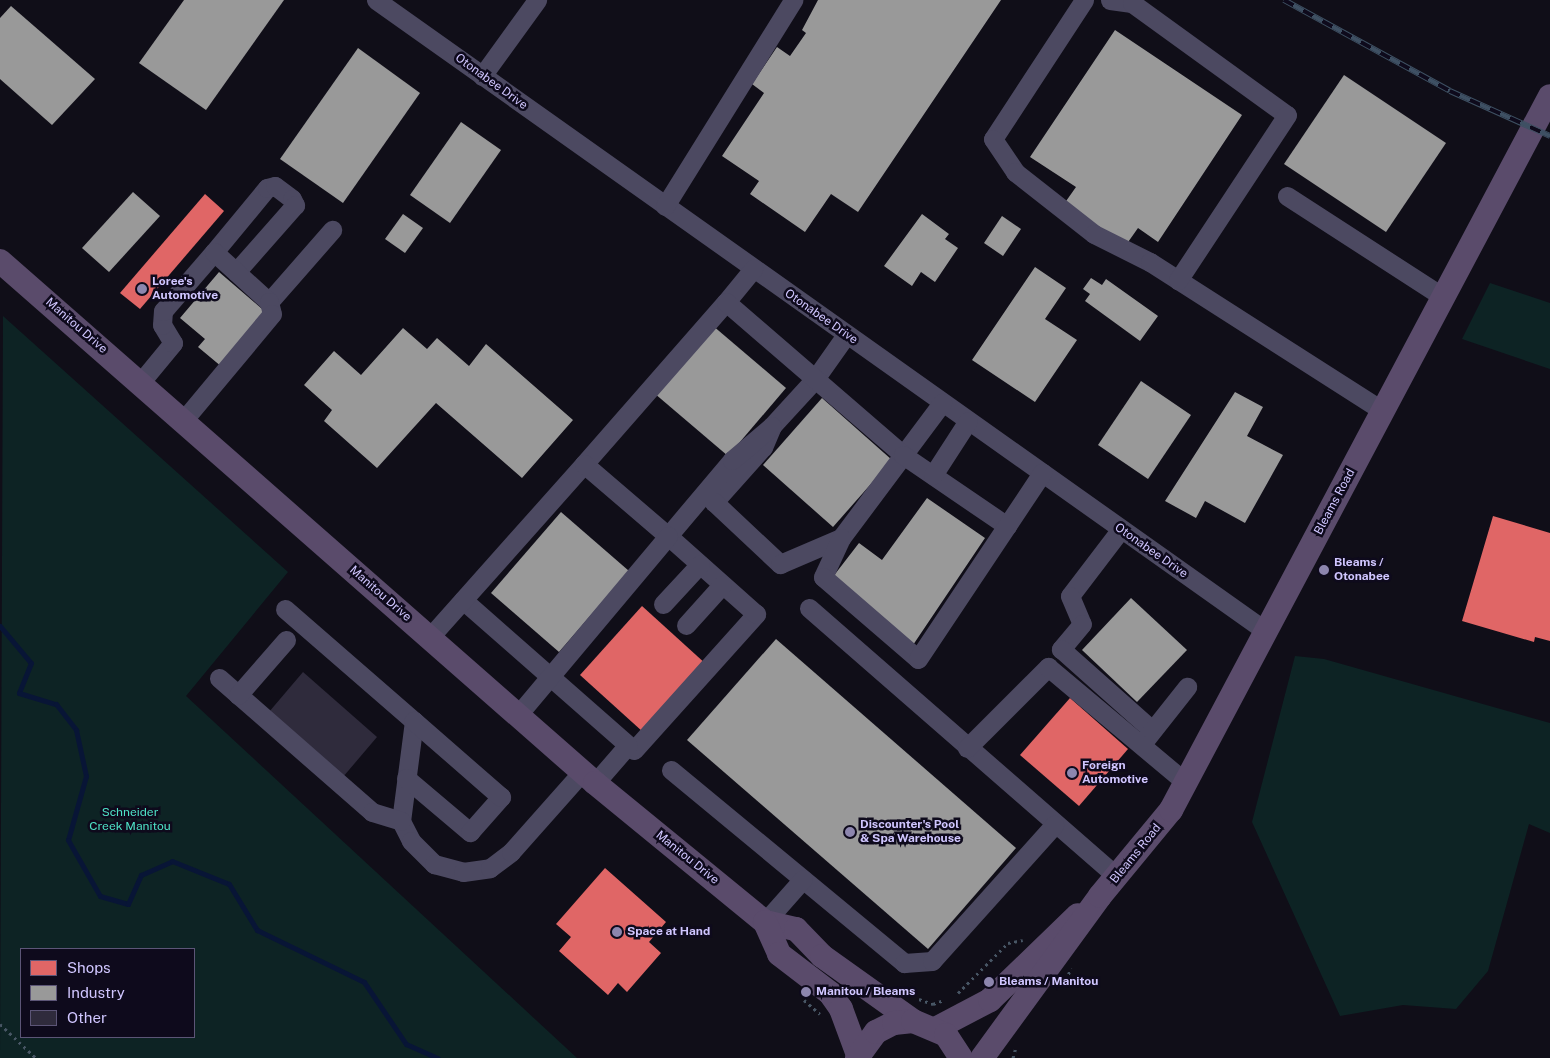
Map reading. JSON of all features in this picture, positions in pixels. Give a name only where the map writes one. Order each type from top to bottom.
[{"type":"main road","name":"Bleams Road","points":[[982,1058],[1100,896],[1171,810],[1550,96]]},
{"type":"main road","name":"Manitou Drive","points":[[0,261],[588,777],[765,922],[796,929],[822,956],[914,1021]]},
{"type":"main road","name":"Bleams Road","points":[[937,1028],[990,1000],[1053,935],[1100,896]]},
{"type":"main road","name":"Manitou Drive","points":[[765,922],[779,954],[830,994],[842,1009],[857,1056]]},
{"type":"main road","points":[[857,1056],[876,1032],[894,1023],[914,1021],[937,1028],[961,1058]]},
{"type":"street","name":"Otonabee Drive","points":[[376,0],[1266,632]]},
{"type":"street","points":[[482,76],[537,0]]},
{"type":"street","points":[[665,206],[794,0]]},
{"type":"street","points":[[1084,0],[993,140],[1015,172],[1094,234],[1178,280],[1383,411]]},
{"type":"street","points":[[1110,0],[1132,3],[1287,116],[1178,280]]},
{"type":"street","points":[[140,383],[173,343],[162,325],[163,312],[266,188],[275,186],[292,199],[294,205],[236,272]]},
{"type":"street","points":[[1286,196],[1443,297]]},
{"type":"street","points":[[269,302],[332,230]]},
{"type":"street","points":[[183,421],[271,320],[269,302],[214,252]]},
{"type":"street","points":[[429,638],[584,464],[753,269]]},
{"type":"street","points":[[726,302],[903,455],[1007,526]]},
{"type":"street","points":[[518,715],[732,460],[772,426],[815,379],[846,335]]},
{"type":"street","points":[[942,403],[841,538],[823,577],[918,660],[1042,473]]},
{"type":"street","points":[[933,475],[968,421]]},
{"type":"street","points":[[772,426],[763,447],[714,502],[780,564],[841,538]]},
{"type":"street","points":[[463,600],[552,676],[634,750],[756,614],[584,464]]},
{"type":"street","points":[[1121,529],[1070,596],[1082,624],[1061,648],[1186,782]]},
{"type":"street","points":[[663,604],[700,564]]},
{"type":"street","points":[[686,625],[722,584]]},
{"type":"street","points":[[809,608],[1054,825],[1117,877]]},
{"type":"street","points":[[284,609],[501,797],[470,832],[406,778]]},
{"type":"street","points":[[238,695],[286,640]]},
{"type":"street","points":[[967,748],[1048,667],[1146,738]]},
{"type":"street","points":[[219,678],[372,812],[401,821]]},
{"type":"street","points":[[1146,738],[1187,687]]},
{"type":"street","points":[[414,721],[401,821],[411,841],[434,864],[463,872],[490,868],[512,852],[588,777],[628,746]]},
{"type":"street","points":[[671,770],[904,963],[932,961],[1054,825]]},
{"type":"street","points":[[765,922],[803,879]]},
{"type":"path","points":[[913,995],[933,1004],[954,998],[1008,943]]},
{"type":"path","points":[[0,1024],[36,1058]]},
{"type":"green space","points":[[1490,283],[1550,303],[1550,369],[1462,339]]},
{"type":"green space","name":"Schneider Creek Manitou","points":[[3,316],[288,572],[186,696],[577,1058],[0,1058]]},
{"type":"green space","points":[[1295,656],[1324,659],[1550,723],[1550,833],[1529,824],[1488,971],[1456,1009],[1403,1005],[1340,1016],[1252,822]]},
{"type":"building: Shops","points":[[205,194],[224,211],[140,309],[120,293]]},
{"type":"building: Shops","points":[[1493,516],[1550,533],[1550,641],[1535,637],[1534,642],[1462,621]]},
{"type":"building: Shops","points":[[642,606],[707,665],[643,732],[580,675]]},
{"type":"building: Shops","points":[[1070,698],[1128,749],[1079,806],[1020,755]]},
{"type":"building: Shops","points":[[605,868],[666,922],[649,942],[661,953],[627,992],[618,983],[608,995],[559,951],[571,937],[556,924]]},
{"type":"building: Industry","points":[[184,0],[284,0],[206,110],[139,63]]},
{"type":"building: Industry","points":[[818,0],[1001,0],[858,212],[831,194],[805,232],[750,194],[759,181],[722,156],[764,93],[752,84],[777,47],[790,56],[806,33],[802,30]]},
{"type":"building: Industry","points":[[11,6],[95,79],[52,125],[0,79],[0,18]]},
{"type":"building: Industry","points":[[1115,30],[1242,115],[1158,242],[1138,228],[1126,245],[1064,204],[1076,187],[1030,157]]},
{"type":"building: Industry","points":[[358,48],[420,93],[343,203],[280,159]]},
{"type":"building: Industry","points":[[1344,75],[1446,143],[1386,232],[1284,164]]},
{"type":"building: Industry","points":[[461,122],[501,150],[450,223],[410,195]]},
{"type":"building: Industry","points":[[133,192],[160,216],[109,272],[82,248]]},
{"type":"building: Industry","points":[[403,214],[423,228],[405,253],[385,239]]},
{"type":"building: Industry","points":[[922,214],[949,234],[945,239],[958,248],[935,282],[921,272],[912,286],[884,266]]},
{"type":"building: Industry","points":[[1002,216],[1021,229],[1003,256],[984,243]]},
{"type":"building: Industry","points":[[1035,267],[1066,288],[1045,319],[1077,340],[1035,402],[972,360]]},
{"type":"building: Industry","points":[[219,272],[268,314],[222,367],[198,347],[205,339],[180,318]]},
{"type":"building: Industry","points":[[1091,278],[1102,285],[1106,279],[1158,316],[1140,341],[1085,301],[1090,294],[1083,289]]},
{"type":"building: Industry","points":[[712,325],[786,388],[728,456],[654,393]]},
{"type":"building: Industry","points":[[403,328],[427,349],[437,338],[469,366],[486,344],[573,420],[522,478],[436,403],[377,468],[324,421],[332,410],[304,385],[334,351],[361,375]]},
{"type":"building: Industry","points":[[1141,381],[1191,415],[1148,479],[1098,445]]},
{"type":"building: Industry","points":[[1235,392],[1263,407],[1247,436],[1283,455],[1245,523],[1205,501],[1196,518],[1165,501]]},
{"type":"building: Industry","points":[[822,398],[892,460],[833,527],[763,465]]},
{"type":"building: Industry","points":[[927,498],[985,538],[913,645],[832,578],[859,543],[882,560]]},
{"type":"building: Industry","points":[[561,512],[629,571],[559,652],[491,593]]},
{"type":"building: Industry","points":[[1131,598],[1187,650],[1137,702],[1082,650]]},
{"type":"building: Industry","points":[[776,639],[1016,848],[928,949],[687,740]]},
{"type":"building: Other","points":[[303,672],[377,737],[343,777],[269,712]]},
{"type":"waterway","points":[[0,626],[31,663],[19,693],[56,704],[76,730],[86,776],[68,840],[100,896],[128,904],[141,875],[172,861],[229,884],[257,930],[364,982],[406,1044],[438,1058]]},
{"type":"railway","points":[[1284,0],[1450,91],[1550,136]]},
{"type":"place","name":"Loree's Automotive","points":[[142,289]]},
{"type":"place","name":"Bleams / Otonabee","points":[[1324,570]]},
{"type":"place","name":"Foreign Automotive","points":[[1072,773]]},
{"type":"place","name":"Discounter's Pool & Spa Warehouse","points":[[850,832]]},
{"type":"place","name":"Space at Hand","points":[[617,932]]},
{"type":"place","name":"Bleams / Manitou","points":[[989,982]]},
{"type":"place","name":"Manitou / Bleams","points":[[806,992]]}]
